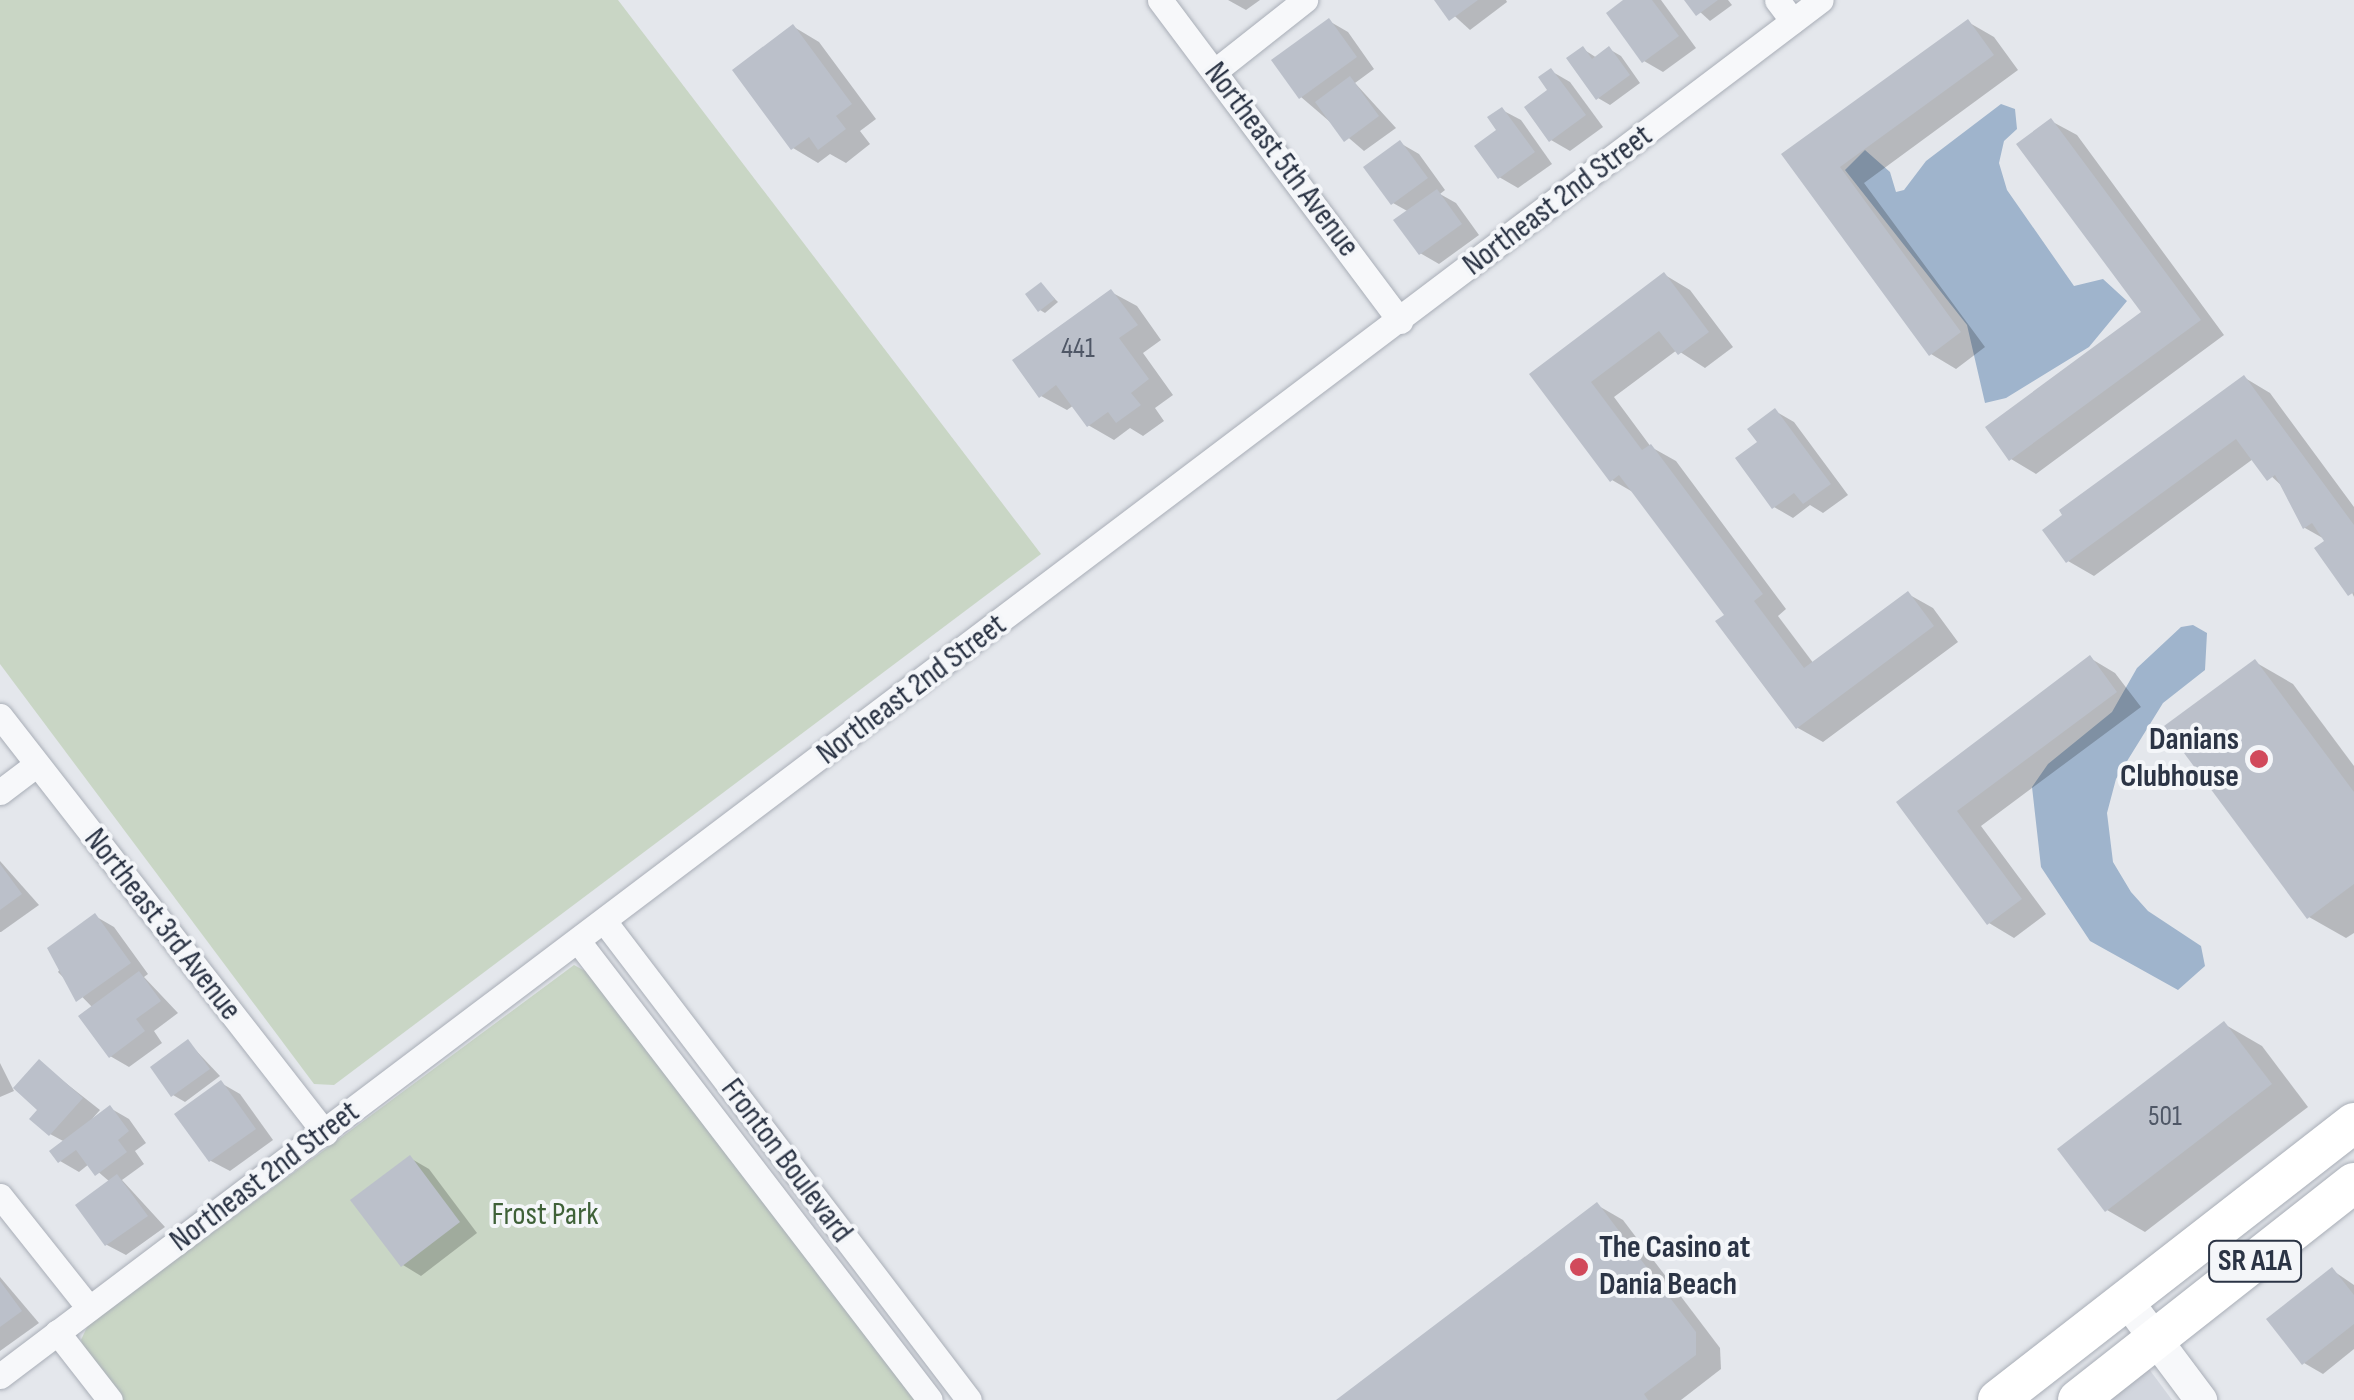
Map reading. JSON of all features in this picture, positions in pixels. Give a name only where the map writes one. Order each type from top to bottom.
[{"type":"main road","name":"SR A1A","points":[[1998,1400],[2354,1123]]},
{"type":"main road","name":"SR A1A","points":[[2078,1400],[2354,1183]]},
{"type":"street","name":"Northeast 5th Avenue","points":[[1160,0],[1400,321]]},
{"type":"street","points":[[1215,71],[1305,0]]},
{"type":"street","points":[[1777,0],[1793,21]]},
{"type":"street","name":"Northeast 2nd Street","points":[[0,1376],[1821,0]]},
{"type":"street","name":"Northeast 3rd Avenue","points":[[0,716],[325,1133]]},
{"type":"street","points":[[0,792],[37,764]]},
{"type":"street","name":"Fronton Boulevard","points":[[604,921],[969,1400]]},
{"type":"street","name":"Fronton Boulevard","points":[[578,940],[930,1400]]},
{"type":"street","points":[[0,1196],[88,1308]]},
{"type":"street","points":[[2127,1301],[2201,1400]]},
{"type":"street","points":[[57,1332],[110,1400]]},
{"type":"shaded area","points":[[2149,1369],[2172,1400],[2110,1400]]},
{"type":"green space","points":[[0,0],[618,0],[1041,554],[334,1085],[314,1084],[0,664]]},
{"type":"green space","name":"Frost Park","points":[[574,965],[600,979],[918,1400],[121,1400],[86,1354],[81,1340],[88,1325]]},
{"type":"water","points":[[2001,104],[2015,109],[2017,129],[2004,141],[1999,163],[2007,190],[2074,286],[2103,279],[2127,301],[2089,347],[2006,398],[1985,403],[1967,325],[1845,170],[1865,150],[1890,172],[1896,192],[1904,190],[1926,161]]},
{"type":"water","points":[[2193,625],[2207,633],[2205,670],[2163,703],[2116,779],[2107,813],[2113,862],[2131,892],[2148,911],[2201,946],[2205,966],[2178,990],[2090,941],[2041,867],[2032,787],[2048,764],[2112,712],[2137,668],[2181,627]]},
{"type":"building","points":[[1434,0],[1478,0],[1449,21]]},
{"type":"building","points":[[1623,0],[1652,0],[1679,36],[1642,63],[1606,13]]},
{"type":"building","points":[[1684,0],[1718,0],[1696,16]]},
{"type":"building","points":[[1329,18],[1357,57],[1299,99],[1271,60]]},
{"type":"building","points":[[1968,19],[1994,55],[1840,167],[1961,332],[1929,356],[1781,154]]},
{"type":"building","points":[[793,24],[852,104],[836,116],[846,129],[818,150],[809,137],[791,150],[732,70]]},
{"type":"building","points":[[1583,46],[1592,59],[1609,46],[1630,75],[1596,100],[1566,58]]},
{"type":"building","points":[[1551,68],[1586,115],[1549,142],[1524,107],[1547,90],[1538,77]]},
{"type":"building","points":[[1350,76],[1379,116],[1344,142],[1315,102]]},
{"type":"building","points":[[1502,107],[1535,152],[1498,179],[1474,146],[1496,130],[1487,117]]},
{"type":"building","points":[[2051,118],[2201,320],[2009,461],[1985,427],[2141,312],[2016,144]]},
{"type":"building","points":[[1400,140],[1428,178],[1391,205],[1363,167]]},
{"type":"building","points":[[1437,189],[1462,224],[1419,255],[1393,220]]},
{"type":"building","points":[[1664,272],[1709,332],[1678,355],[1659,331],[1591,382],[1642,450],[1651,444],[1763,594],[1754,601],[1804,668],[1908,591],[1934,626],[1796,729],[1715,621],[1724,615],[1619,475],[1610,482],[1529,374]]},
{"type":"building","points":[[1041,282],[1055,299],[1038,312],[1025,294]]},
{"type":"building","points":[[1111,289],[1138,325],[1119,338],[1149,379],[1131,393],[1141,405],[1116,423],[1108,412],[1087,427],[1056,385],[1039,398],[1012,360]]},
{"type":"building","points":[[2244,375],[2354,525],[2354,592],[2348,596],[2314,548],[2324,541],[2312,523],[2303,529],[2275,475],[2267,481],[2236,439],[2066,563],[2042,530],[2062,515],[2059,510]]},
{"type":"building","points":[[1775,408],[1831,484],[1803,504],[1794,493],[1772,509],[1735,458],[1757,442],[1747,429]]},
{"type":"building","points":[[2090,655],[2117,692],[1957,811],[2022,899],[1987,925],[1896,802]]},
{"type":"building","name":"Danians Clubhouse","points":[[2255,659],[2354,792],[2354,884],[2307,919],[2164,726]]},
{"type":"building","points":[[0,864],[22,894],[0,910]]},
{"type":"building","points":[[95,913],[131,963],[76,1002],[47,948]]},
{"type":"building","points":[[139,971],[161,1001],[136,1019],[145,1031],[109,1058],[78,1016]]},
{"type":"building","points":[[2224,1021],[2272,1084],[2105,1212],[2057,1149]]},
{"type":"building","points":[[188,1039],[210,1069],[171,1097],[150,1067]]},
{"type":"building","points":[[39,1059],[83,1098],[49,1136],[29,1119],[37,1110],[13,1088]]},
{"type":"building","points":[[221,1080],[256,1129],[209,1162],[174,1114]]},
{"type":"building","points":[[110,1105],[129,1131],[118,1140],[127,1152],[95,1176],[76,1150],[58,1163],[49,1151]]},
{"type":"building","points":[[410,1155],[460,1222],[401,1267],[350,1200]]},
{"type":"building","points":[[117,1174],[148,1216],[105,1246],[75,1205]]},
{"type":"building","name":"The Casino at Dania Beach","points":[[1597,1202],[1696,1332],[1696,1355],[1644,1394],[1648,1400],[1336,1400]]},
{"type":"building","points":[[2332,1267],[2354,1295],[2354,1324],[2302,1365],[2266,1319]]},
{"type":"building","points":[[0,1281],[22,1311],[0,1327]]},
{"type":"place","name":"Danians Clubhouse","points":[[2259,759]]},
{"type":"place","name":"The Casino at Dania Beach","points":[[1579,1267]]}]
